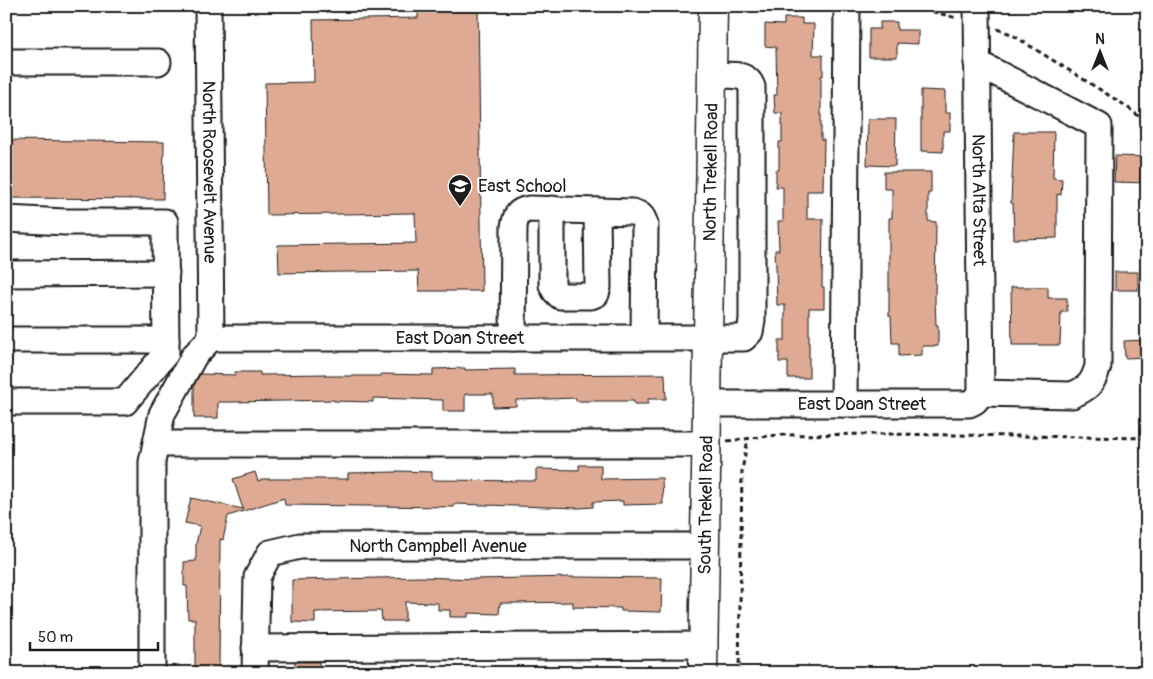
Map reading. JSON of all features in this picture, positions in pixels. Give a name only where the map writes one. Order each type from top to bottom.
[{"type":"main road","name":"North Trekell Road","points":[[709,337],[713,6]]},
{"type":"main road","name":"South Trekell Road","points":[[703,673],[709,337]]},
{"type":"street","name":"North Roosevelt Avenue","points":[[208,6],[210,338]]},
{"type":"street","points":[[844,404],[847,6]]},
{"type":"street","name":"North Alta Street","points":[[977,14],[981,393]]},
{"type":"street","points":[[6,62],[158,62]]},
{"type":"street","points":[[978,63],[1099,126],[1098,366],[1094,380],[1084,390],[1072,395],[981,393]]},
{"type":"street","name":"East Doan Street","points":[[210,338],[744,338],[750,332],[752,320],[752,87],[749,80],[742,76],[712,76]]},
{"type":"street","points":[[552,209],[552,285],[560,296],[591,296],[596,294],[598,287],[597,211]]},
{"type":"street","points":[[513,338],[514,227],[516,214],[519,210],[552,209],[632,212],[640,214],[644,218],[644,338]]},
{"type":"street","points":[[6,219],[65,222],[165,222],[166,273],[166,353],[125,402],[6,402]]},
{"type":"street","points":[[6,274],[166,273]]},
{"type":"street","points":[[152,673],[152,462],[162,414],[194,356],[210,338]]},
{"type":"street","points":[[6,340],[166,340]]},
{"type":"street","name":"East Doan Street","points":[[708,404],[969,404],[975,401],[981,393]]},
{"type":"street","points":[[156,444],[706,444]]},
{"type":"street","name":"North Campbell Avenue","points":[[255,673],[257,577],[270,553],[300,546],[705,546]]},
{"type":"street","points":[[255,648],[704,645]]},
{"type":"path","points":[[925,6],[934,12],[977,14],[1126,106],[1147,122]]},
{"type":"path","points":[[706,444],[778,435],[888,434],[1147,438]]},
{"type":"path","points":[[740,673],[742,470],[748,438]]},
{"type":"building","points":[[418,6],[478,6],[482,291],[419,291],[418,271],[279,273],[278,245],[416,243],[415,213],[267,215],[265,83],[314,82],[313,20],[418,18]]},
{"type":"building","points":[[784,18],[802,18],[802,24],[814,24],[813,55],[823,55],[823,76],[821,76],[821,140],[824,140],[823,191],[807,191],[807,219],[823,219],[822,287],[824,287],[824,308],[809,308],[809,378],[788,378],[788,362],[779,362],[779,340],[785,340],[785,305],[777,305],[775,250],[779,250],[778,221],[783,221],[783,187],[776,187],[776,170],[779,170],[779,142],[782,142],[782,113],[775,113],[774,95],[777,95],[776,47],[765,46],[765,24],[784,25]]},
{"type":"building","points":[[880,22],[897,22],[897,30],[918,30],[918,44],[897,43],[897,57],[869,57],[869,29],[880,29]]},
{"type":"building","points":[[921,90],[945,91],[945,113],[950,113],[950,131],[943,131],[943,152],[921,151]]},
{"type":"building","points":[[868,119],[896,119],[895,166],[867,165]]},
{"type":"building","points":[[1014,132],[1054,132],[1053,178],[1062,179],[1061,195],[1057,194],[1057,238],[1014,239],[1013,203],[1011,203]]},
{"type":"building","points":[[6,140],[164,142],[163,199],[6,198]]},
{"type":"building","points":[[1115,156],[1147,157],[1147,183],[1114,182]]},
{"type":"building","points":[[884,172],[931,172],[931,193],[928,193],[928,221],[936,222],[935,299],[938,346],[922,346],[922,355],[899,356],[899,343],[892,343],[891,316],[889,316],[889,218],[892,218],[892,189],[884,189]]},
{"type":"building","points":[[1115,272],[1138,272],[1138,290],[1115,290]]},
{"type":"building","points":[[1011,287],[1048,287],[1048,298],[1067,298],[1067,312],[1061,312],[1060,345],[1012,345]]},
{"type":"building","points":[[1147,340],[1147,357],[1125,358],[1124,341]]},
{"type":"building","points":[[465,368],[465,370],[515,369],[515,375],[665,374],[666,399],[648,399],[648,404],[634,404],[634,401],[576,401],[576,398],[516,400],[516,406],[493,407],[493,394],[465,394],[465,411],[443,411],[443,400],[373,398],[373,402],[334,400],[218,402],[218,418],[194,418],[194,385],[200,374],[235,375],[235,372],[260,372],[260,375],[433,375],[433,369]]},
{"type":"building","points":[[579,465],[601,465],[601,479],[662,478],[663,504],[623,505],[623,501],[593,502],[593,507],[579,508],[454,504],[454,507],[285,505],[284,498],[228,516],[223,540],[220,539],[219,673],[195,673],[195,619],[188,619],[187,586],[184,586],[184,562],[196,561],[196,544],[200,526],[185,523],[191,498],[243,509],[233,479],[255,472],[258,481],[263,479],[348,479],[348,473],[396,471],[432,472],[432,480],[536,481],[536,469],[579,470]]},
{"type":"building","points":[[421,577],[476,579],[662,578],[661,612],[621,611],[621,608],[573,607],[573,602],[500,603],[499,614],[468,613],[468,617],[450,617],[450,610],[438,610],[438,603],[405,602],[405,621],[382,621],[381,611],[315,612],[315,623],[292,622],[292,580]]},
{"type":"building","points":[[295,662],[319,662],[320,673],[295,673]]},
{"type":"place","name":"East School","points":[[460,207]]}]
